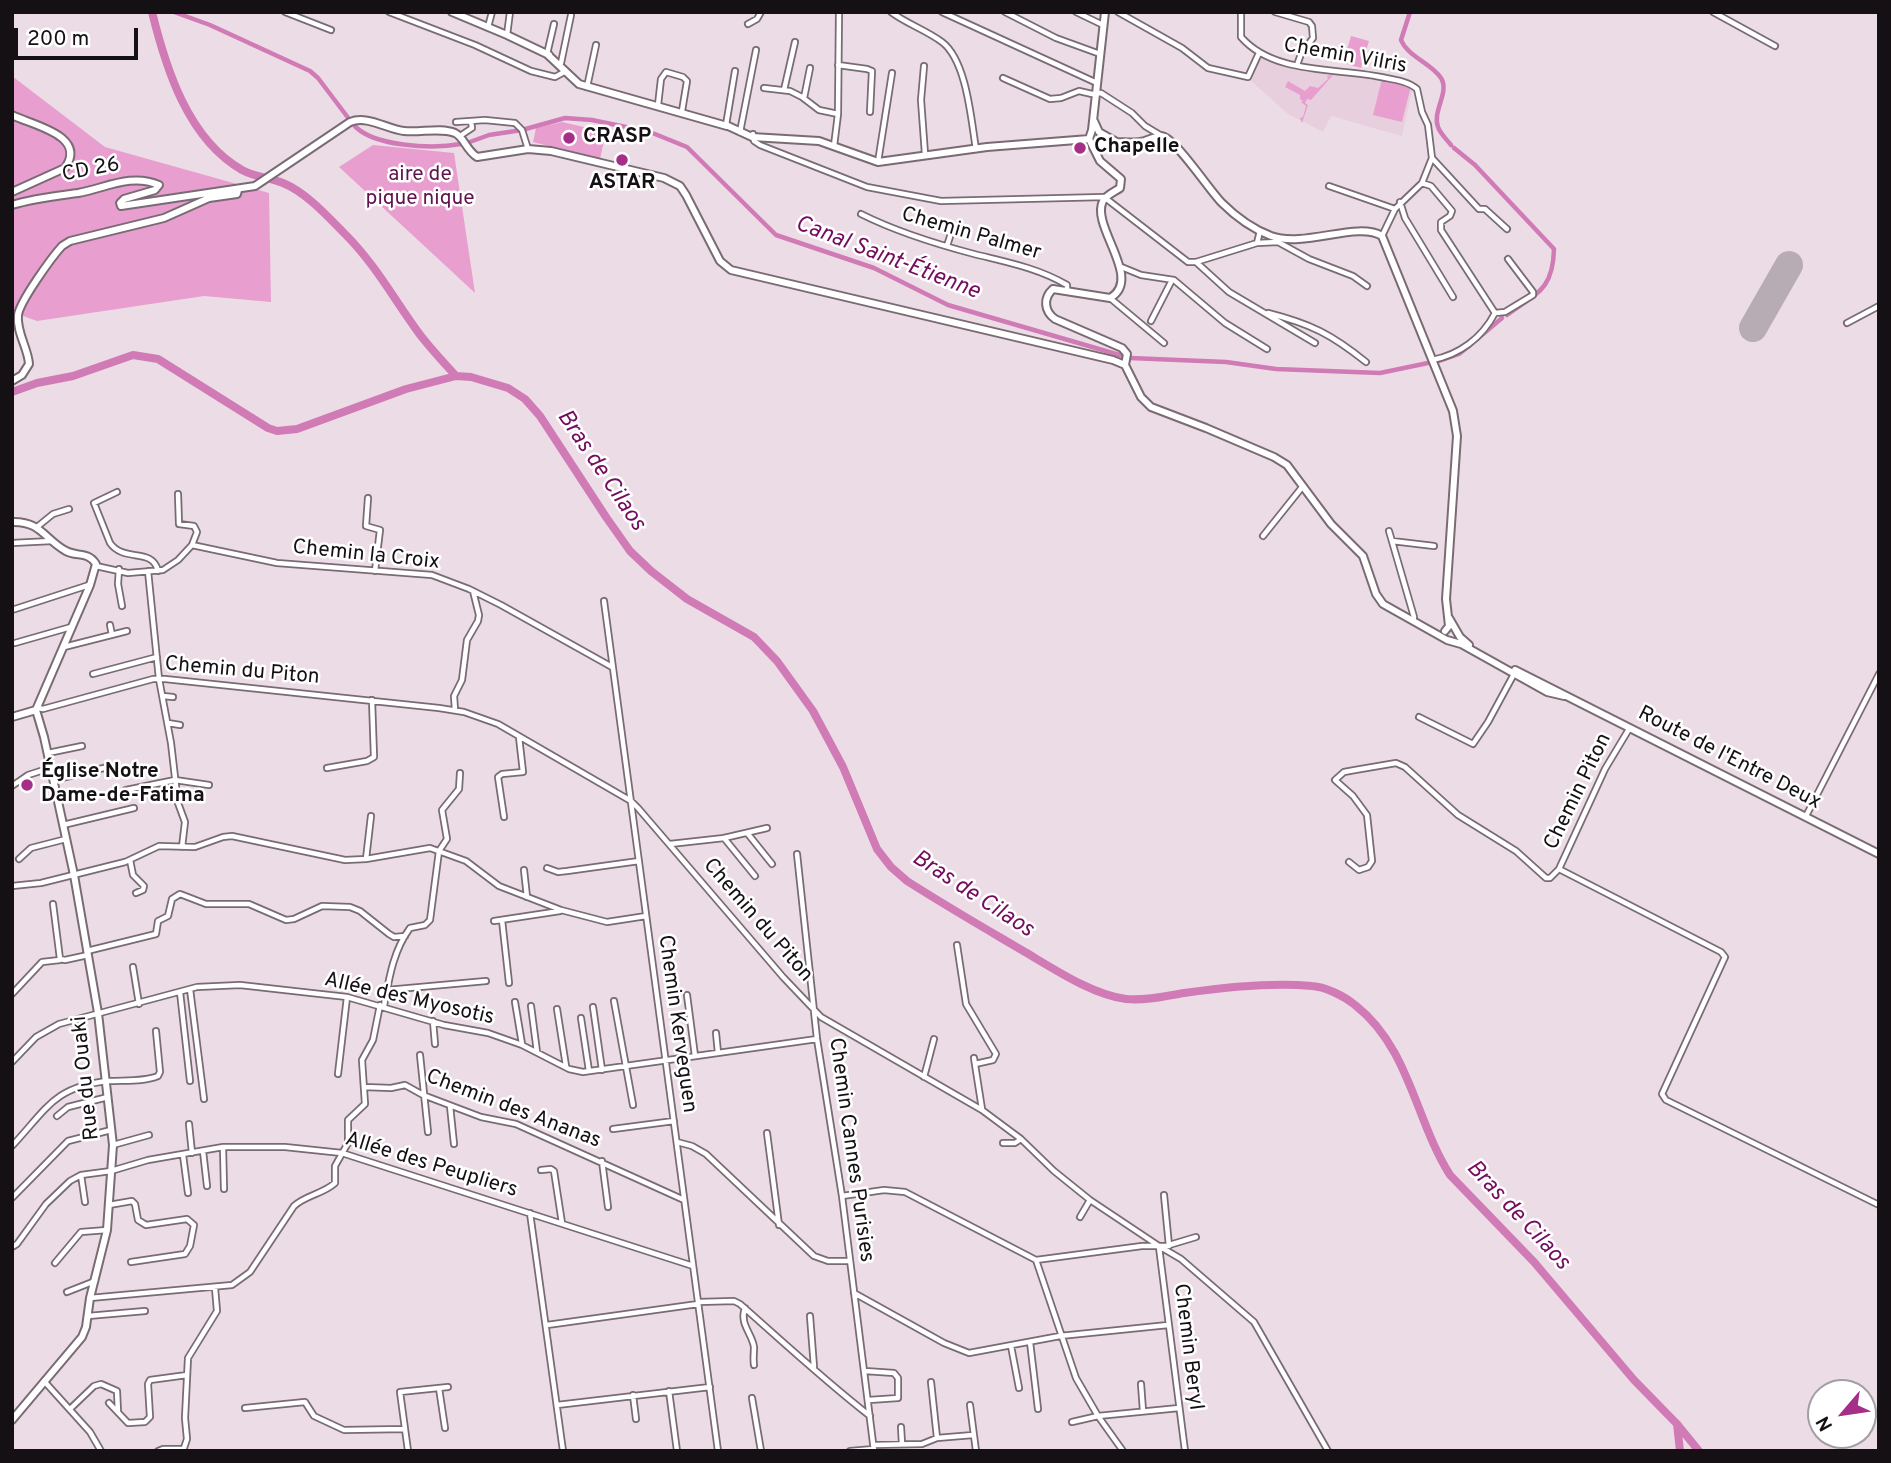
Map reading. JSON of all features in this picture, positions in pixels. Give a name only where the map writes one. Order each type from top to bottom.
[{"type":"main road","points":[[452,12],[547,54],[561,63],[566,71]]},
{"type":"main road","points":[[1105,12],[1093,119],[1098,157],[1118,175],[1122,183],[1120,188],[1104,197],[1101,204],[1101,215],[1119,266],[1120,286],[1117,295],[1110,299],[1067,289],[1053,289],[1046,304],[1049,313],[1063,323],[1122,348],[1127,355],[1125,365],[1141,397],[1151,407],[1198,424],[1287,465],[1331,524],[1363,556],[1379,600],[1392,611],[1436,633],[1448,631],[1457,638]]},
{"type":"main road","points":[[547,54],[579,84],[682,111],[740,132],[810,140],[878,160],[1097,140],[1134,143],[1161,136],[1179,147],[1220,202],[1260,231],[1295,241],[1370,231],[1382,236],[1448,396],[1457,436],[1446,599],[1448,631]]},
{"type":"main road","name":"CD 26","points":[[12,115],[26,123],[59,134],[64,138],[70,155],[65,168],[12,192]]},
{"type":"main road","name":"CD 26","points":[[12,205],[81,192],[120,181],[136,180],[159,185],[155,190],[127,197],[120,203],[126,207],[151,200],[255,186],[353,120],[361,119],[404,131],[453,132],[462,140]]},
{"type":"main road","points":[[462,140],[477,157],[528,149],[551,151],[671,181],[687,195],[720,261],[731,270],[1125,365]]},
{"type":"main road","points":[[12,381],[22,375],[29,360],[18,316],[22,304],[62,246],[70,241],[164,218],[209,198],[237,194],[238,190]]},
{"type":"main road","points":[[12,522],[29,522],[68,552],[90,556],[96,566],[37,709],[12,718]]},
{"type":"main road","points":[[1448,631],[1457,638]]},
{"type":"main road","name":"Route de l'Entre Deux","points":[[1457,638],[1514,674],[1547,692],[1563,696]]},
{"type":"main road","name":"Route de l'Entre Deux","points":[[1457,638],[1563,696],[1879,854]]},
{"type":"main road","name":"Rue du Ouaki","points":[[12,1420],[82,1337],[107,1230],[113,1145],[98,1013],[74,875],[37,709]]},
{"type":"street","points":[[285,12],[331,30]]},
{"type":"street","points":[[389,12],[475,45],[541,75],[555,77],[566,71]]},
{"type":"street","points":[[488,27],[492,12]]},
{"type":"street","points":[[507,35],[510,12]]},
{"type":"street","points":[[748,24],[757,19],[761,12]]},
{"type":"street","points":[[834,146],[838,114],[839,12]]},
{"type":"street","points":[[891,12],[938,39],[950,50],[964,83],[976,149]]},
{"type":"street","points":[[942,12],[1097,83]]},
{"type":"street","points":[[1005,12],[1056,38],[1101,54]]},
{"type":"street","points":[[1076,12],[1103,25]]},
{"type":"street","points":[[1118,12],[1182,48],[1208,68],[1248,77],[1259,53]]},
{"type":"street","name":"Chemin Vilris","points":[[1241,12],[1241,37],[1273,61],[1346,74],[1362,73],[1412,85],[1419,92],[1422,112],[1428,125],[1432,158]]},
{"type":"street","points":[[1275,12],[1309,22],[1312,26],[1313,38],[1301,54],[1297,65]]},
{"type":"street","points":[[1713,12],[1775,46]]},
{"type":"street","points":[[561,63],[571,15]]},
{"type":"street","points":[[547,54],[554,24]]},
{"type":"street","points":[[784,90],[795,42]]},
{"type":"street","points":[[587,86],[596,45]]},
{"type":"street","points":[[740,132],[757,50]]},
{"type":"street","points":[[838,65],[872,71],[870,112]]},
{"type":"street","points":[[924,66],[921,100],[925,155]]},
{"type":"street","points":[[804,98],[810,68]]},
{"type":"street","points":[[726,125],[735,71]]},
{"type":"street","points":[[658,105],[661,79],[666,72],[683,77],[687,81],[682,111]]},
{"type":"street","points":[[878,160],[892,73]]},
{"type":"street","points":[[1003,78],[1050,99],[1079,91],[1101,93],[1127,109],[1161,136]]},
{"type":"street","points":[[764,88],[784,90],[804,98],[819,110],[838,114]]},
{"type":"street","points":[[456,122],[496,120],[518,125],[528,149]]},
{"type":"street","points":[[462,140],[472,128],[471,121]]},
{"type":"street","points":[[753,135],[756,144],[814,168],[891,193],[941,201],[1104,197],[1186,260],[1196,262],[1257,243],[1278,243],[1309,259],[1353,276],[1367,286]]},
{"type":"street","points":[[1382,236],[1400,202],[1422,183],[1432,158],[1479,209],[1485,209],[1507,229]]},
{"type":"street","points":[[1422,183],[1431,186],[1452,211],[1450,216],[1441,222],[1441,230],[1495,313]]},
{"type":"street","points":[[1329,186],[1395,209]]},
{"type":"street","points":[[1400,202],[1405,218],[1453,298]]},
{"type":"street","name":"Chemin Palmer","points":[[861,214],[889,228],[1042,271],[1067,285],[1067,289]]},
{"type":"street","points":[[947,246],[952,230]]},
{"type":"street","points":[[1257,243],[1260,231]]},
{"type":"street","points":[[1432,360],[1470,344],[1495,313],[1505,312],[1532,295],[1533,292],[1508,259]]},
{"type":"street","points":[[1196,262],[1223,287],[1315,343]]},
{"type":"street","points":[[1119,266],[1141,275],[1172,280],[1225,323],[1267,349]]},
{"type":"street","points":[[1151,321],[1172,280]]},
{"type":"street","points":[[1110,299],[1164,343]]},
{"type":"street","points":[[1847,323],[1879,306]]},
{"type":"street","points":[[1262,312],[1316,328],[1338,339],[1366,362]]},
{"type":"street","points":[[1263,536],[1304,486]]},
{"type":"street","points":[[117,492],[94,503],[110,543],[118,551],[152,558],[158,571]]},
{"type":"street","points":[[96,566],[128,573],[158,571],[174,563],[192,545],[197,529],[192,525],[179,524],[178,494]]},
{"type":"street","points":[[368,498],[366,526],[380,530],[375,571]]},
{"type":"street","points":[[37,527],[53,514],[69,509]]},
{"type":"street","points":[[1388,531],[1413,621]]},
{"type":"street","points":[[12,543],[53,541]]},
{"type":"street","points":[[1392,541],[1434,545]]},
{"type":"street","name":"Chemin la Croix","points":[[192,545],[278,563],[432,575],[472,591],[613,668]]},
{"type":"street","points":[[119,569],[118,584],[122,606]]},
{"type":"street","points":[[148,571],[159,679],[168,723],[178,803],[185,822],[182,847]]},
{"type":"street","points":[[12,610],[90,584]]},
{"type":"street","points":[[455,710],[454,696],[462,680],[467,640],[479,615],[472,591]]},
{"type":"street","name":"Chemin Kerveguen","points":[[604,601],[718,1451]]},
{"type":"street","points":[[110,625],[112,635]]},
{"type":"street","points":[[15,643],[72,627]]},
{"type":"street","points":[[63,647],[127,631]]},
{"type":"street","points":[[93,674],[157,657]]},
{"type":"street","points":[[1419,717],[1473,744],[1514,674]]},
{"type":"street","points":[[1805,817],[1879,674]]},
{"type":"street","name":"Chemin du Piton","points":[[37,709],[159,679],[455,710],[489,720],[519,736],[631,801],[814,1011],[982,1110],[1021,1139],[1054,1171],[1090,1200],[1181,1259],[1254,1322],[1328,1451]]},
{"type":"street","points":[[163,696],[173,697]]},
{"type":"street","points":[[327,768],[367,761],[374,757],[372,700]]},
{"type":"street","points":[[168,723],[180,725]]},
{"type":"street","name":"Chemin Piton","points":[[1559,869],[1605,769],[1629,729]]},
{"type":"street","points":[[504,817],[498,777],[501,774],[523,772],[519,736]]},
{"type":"street","points":[[48,753],[82,746]]},
{"type":"street","points":[[1349,862],[1359,870],[1368,867],[1372,861],[1370,831],[1367,816],[1358,802],[1335,780],[1344,772],[1396,762],[1458,815],[1516,851],[1546,878],[1550,878],[1559,869],[1721,952],[1725,957],[1662,1094],[1666,1100],[1879,1205]]},
{"type":"street","points":[[52,780],[108,767]]},
{"type":"street","points":[[12,786],[28,775],[50,768]]},
{"type":"street","points":[[90,1298],[227,1287],[244,1277],[256,1264],[276,1229],[294,1206],[301,1200],[333,1186],[335,1166],[348,1143],[348,1120],[365,1104],[362,1060],[373,1040],[390,970],[405,936],[414,926],[429,922],[439,851],[447,839],[442,810],[459,789],[460,773]]},
{"type":"street","points":[[126,790],[175,780],[209,785]]},
{"type":"street","points":[[63,825],[134,808]]},
{"type":"street","points":[[366,859],[371,816]]},
{"type":"street","points":[[670,844],[724,838],[766,828]]},
{"type":"street","points":[[748,834],[772,864]]},
{"type":"street","points":[[12,886],[34,884],[130,860],[159,846],[195,847],[232,836],[334,858],[366,859],[423,848],[439,851],[466,862],[499,886],[591,920],[607,922],[646,916]]},
{"type":"street","points":[[724,838],[755,877]]},
{"type":"street","points":[[19,859],[31,848],[66,839]]},
{"type":"street","name":"Chemin Cannes Purisies","points":[[797,854],[817,1038],[842,1196],[874,1448]]},
{"type":"street","points":[[130,860],[133,875],[144,886],[143,890],[136,893]]},
{"type":"street","points":[[547,867],[558,872],[639,861]]},
{"type":"street","points":[[524,870],[527,897]]},
{"type":"street","points":[[12,994],[42,962],[61,960],[156,934],[158,921],[167,916],[172,899],[180,894],[206,904],[249,904],[286,920],[322,906],[350,906],[394,937],[405,936]]},
{"type":"street","points":[[53,904],[61,960]]},
{"type":"street","points":[[494,921],[561,910]]},
{"type":"street","points":[[502,920],[509,983]]},
{"type":"street","points":[[957,945],[965,1004],[996,1054],[993,1060],[975,1061],[982,1110]]},
{"type":"street","points":[[134,967],[138,1004]]},
{"type":"street","points":[[387,990],[486,981]]},
{"type":"street","name":"Allée des Myosotis","points":[[12,1062],[36,1037],[50,1028],[180,991],[240,985],[347,997],[488,1033],[522,1045],[566,1067],[589,1071],[817,1038]]},
{"type":"street","points":[[190,989],[204,1099]]},
{"type":"street","points":[[180,991],[190,1081]]},
{"type":"street","points":[[687,995],[695,1056]]},
{"type":"street","points":[[338,1074],[347,997]]},
{"type":"street","points":[[614,1001],[633,1104]]},
{"type":"street","points":[[515,1002],[522,1045]]},
{"type":"street","points":[[531,1006],[537,1053]]},
{"type":"street","points":[[593,1007],[602,1070]]},
{"type":"street","points":[[557,1009],[566,1067]]},
{"type":"street","points":[[581,1018],[589,1071]]},
{"type":"street","points":[[433,1021],[435,1044]]},
{"type":"street","points":[[12,1146],[62,1093],[106,1082],[158,1076],[160,1072],[156,1031]]},
{"type":"street","points":[[716,1033],[718,1053]]},
{"type":"street","points":[[185,1036],[196,1034]]},
{"type":"street","points":[[924,1077],[934,1038]]},
{"type":"street","points":[[420,1055],[428,1132]]},
{"type":"street","points":[[190,1073],[201,1071]]},
{"type":"street","name":"Chemin des Ananas","points":[[364,1087],[392,1088],[405,1085],[423,1095],[481,1117],[516,1124],[685,1201]]},
{"type":"street","points":[[57,1116],[68,1107],[108,1097]]},
{"type":"street","points":[[450,1106],[454,1144]]},
{"type":"street","points":[[613,1129],[674,1121]]},
{"type":"street","points":[[189,1124],[192,1153]]},
{"type":"street","points":[[12,1198],[68,1141],[111,1130]]},
{"type":"street","points":[[767,1133],[779,1225]]},
{"type":"street","points":[[113,1145],[149,1135]]},
{"type":"street","points":[[1003,1143],[1015,1143],[1021,1139]]},
{"type":"street","points":[[677,1142],[706,1154],[779,1225],[821,1260],[850,1261]]},
{"type":"street","points":[[223,1147],[224,1189]]},
{"type":"street","name":"Allée des Peupliers","points":[[81,1175],[223,1147],[285,1147],[342,1153],[694,1266]]},
{"type":"street","points":[[203,1151],[207,1186]]},
{"type":"street","points":[[184,1155],[188,1193]]},
{"type":"street","points":[[602,1161],[608,1207]]},
{"type":"street","points":[[541,1170],[554,1171],[562,1223]]},
{"type":"street","points":[[12,1247],[46,1204],[70,1181],[81,1175],[85,1202]]},
{"type":"street","points":[[842,1196],[884,1190],[905,1192],[1036,1260],[1142,1246],[1169,1246],[1196,1237]]},
{"type":"street","points":[[1164,1195],[1169,1246]]},
{"type":"street","points":[[1080,1217],[1090,1200]]},
{"type":"street","points":[[109,1205],[132,1201],[138,1220],[146,1224],[187,1219],[194,1225],[190,1246],[185,1254],[131,1262]]},
{"type":"street","points":[[530,1213],[563,1451]]},
{"type":"street","points":[[55,1263],[81,1232],[107,1230]]},
{"type":"street","name":"Chemin Beryl","points":[[1158,1246],[1185,1451]]},
{"type":"street","points":[[1036,1260],[1076,1378],[1123,1451]]},
{"type":"street","points":[[67,1292],[95,1281]]},
{"type":"street","points":[[158,1451],[163,1448],[183,1450],[187,1439],[185,1418],[190,1352],[217,1311],[215,1288]]},
{"type":"street","points":[[854,1293],[944,1343],[962,1351],[976,1353],[1060,1336],[1168,1325]]},
{"type":"street","points":[[547,1325],[699,1303],[734,1301],[814,1367],[839,1392],[871,1416]]},
{"type":"street","points":[[745,1308],[745,1329],[754,1346],[754,1365]]},
{"type":"street","points":[[88,1316],[145,1311]]},
{"type":"street","points":[[810,1316],[814,1367]]},
{"type":"street","points":[[1030,1342],[1038,1409]]},
{"type":"street","points":[[1011,1346],[1019,1388]]},
{"type":"street","points":[[865,1371],[894,1373],[898,1378],[898,1398],[869,1400]]},
{"type":"street","points":[[109,1403],[132,1424],[147,1421],[150,1417],[150,1380],[187,1375]]},
{"type":"street","points":[[44,1381],[94,1437],[101,1451]]},
{"type":"street","points":[[931,1382],[937,1438]]},
{"type":"street","points":[[70,1409],[94,1386],[101,1384],[117,1391],[118,1414]]},
{"type":"street","points":[[1141,1384],[1143,1411]]},
{"type":"street","points":[[408,1451],[400,1392],[448,1387]]},
{"type":"street","points":[[557,1405],[709,1387]]},
{"type":"street","points":[[439,1388],[444,1427]]},
{"type":"street","points":[[668,1391],[677,1451]]},
{"type":"street","points":[[633,1395],[636,1419]]},
{"type":"street","points":[[752,1398],[761,1451]]},
{"type":"street","points":[[246,1408],[305,1402],[314,1416],[344,1430],[404,1429]]},
{"type":"street","points":[[970,1405],[976,1451]]},
{"type":"street","points":[[1072,1422],[1098,1416],[1179,1408]]},
{"type":"street","points":[[901,1427],[902,1444]]},
{"type":"street","points":[[850,1451],[922,1444],[937,1438],[973,1435]]},
{"type":"shaded area","points":[[1260,58],[1413,86],[1402,136],[1331,116],[1323,132],[1288,114],[1250,80]]},
{"type":"green space","points":[[1351,36],[1369,41],[1361,68],[1343,63]]},
{"type":"green space","points":[[1333,75],[1311,100],[1307,99],[1305,103],[1308,105],[1302,123],[1300,118],[1303,117],[1306,106],[1301,102],[1303,101],[1300,95],[1285,87],[1288,81],[1305,91],[1310,86],[1318,88],[1328,79],[1327,76]]},
{"type":"green space","points":[[12,76],[105,147],[269,193],[271,302],[204,296],[37,321],[12,312]]},
{"type":"green space","points":[[1382,79],[1411,86],[1402,122],[1373,115]]},
{"type":"green space","name":"CRASP","points":[[562,122],[606,132],[600,159],[533,142],[536,128]]},
{"type":"green space","name":"aire de pique nique","points":[[373,145],[454,153],[475,293],[339,167]]},
{"type":"waterway","points":[[152,12],[172,79],[193,121],[207,140],[223,157],[242,170],[292,187],[324,213],[366,258],[421,336],[456,376]]},
{"type":"waterway","name":"Canal Saint-Étienne","points":[[174,12],[210,25],[310,71],[349,119]]},
{"type":"waterway","name":"Canal Saint-Étienne","points":[[1410,12],[1401,40],[1409,51],[1441,78],[1443,89],[1437,121],[1440,132],[1451,145]]},
{"type":"waterway","name":"Canal Saint-Étienne","points":[[467,143],[489,135],[522,130],[565,118],[592,120],[650,132],[687,147],[776,235],[874,268],[948,305],[1123,356]]},
{"type":"waterway","name":"Canal Saint-Étienne","points":[[353,124],[374,138],[403,145],[461,144]]},
{"type":"waterway","name":"Canal Saint-Étienne","points":[[1454,148],[1475,165],[1554,249],[1547,282],[1535,295],[1507,315]]},
{"type":"waterway","name":"Canal Saint-Étienne","points":[[1476,340],[1502,318]]},
{"type":"waterway","name":"Canal Saint-Étienne","points":[[1439,361],[1459,354],[1469,346]]},
{"type":"waterway","name":"Bras de Cilaos","points":[[12,392],[37,383],[73,376],[133,355],[158,359],[277,431],[297,429],[406,389],[456,376],[471,377],[508,388],[525,399],[540,416],[630,551],[687,599],[754,637],[777,661],[813,711],[843,767],[877,849],[907,881],[1061,973],[1113,997],[1141,999],[1232,987],[1296,985],[1329,990],[1355,1005],[1373,1022],[1400,1063],[1438,1154],[1450,1175],[1534,1262],[1634,1380],[1699,1451]]},
{"type":"waterway","name":"Canal Saint-Étienne","points":[[1130,358],[1226,362],[1276,369],[1380,373],[1428,363]]},
{"type":"waterway","points":[[1677,1424],[1680,1451]]},
{"type":"runway","points":[[1753,328],[1789,265]]},
{"type":"place","name":"CRASP","points":[[569,138]]},
{"type":"place","name":"Chapelle","points":[[1080,148]]},
{"type":"place","name":"ASTAR","points":[[622,160]]},
{"type":"place","name":"Église Notre Dame-de-Fatima","points":[[27,785]]}]
